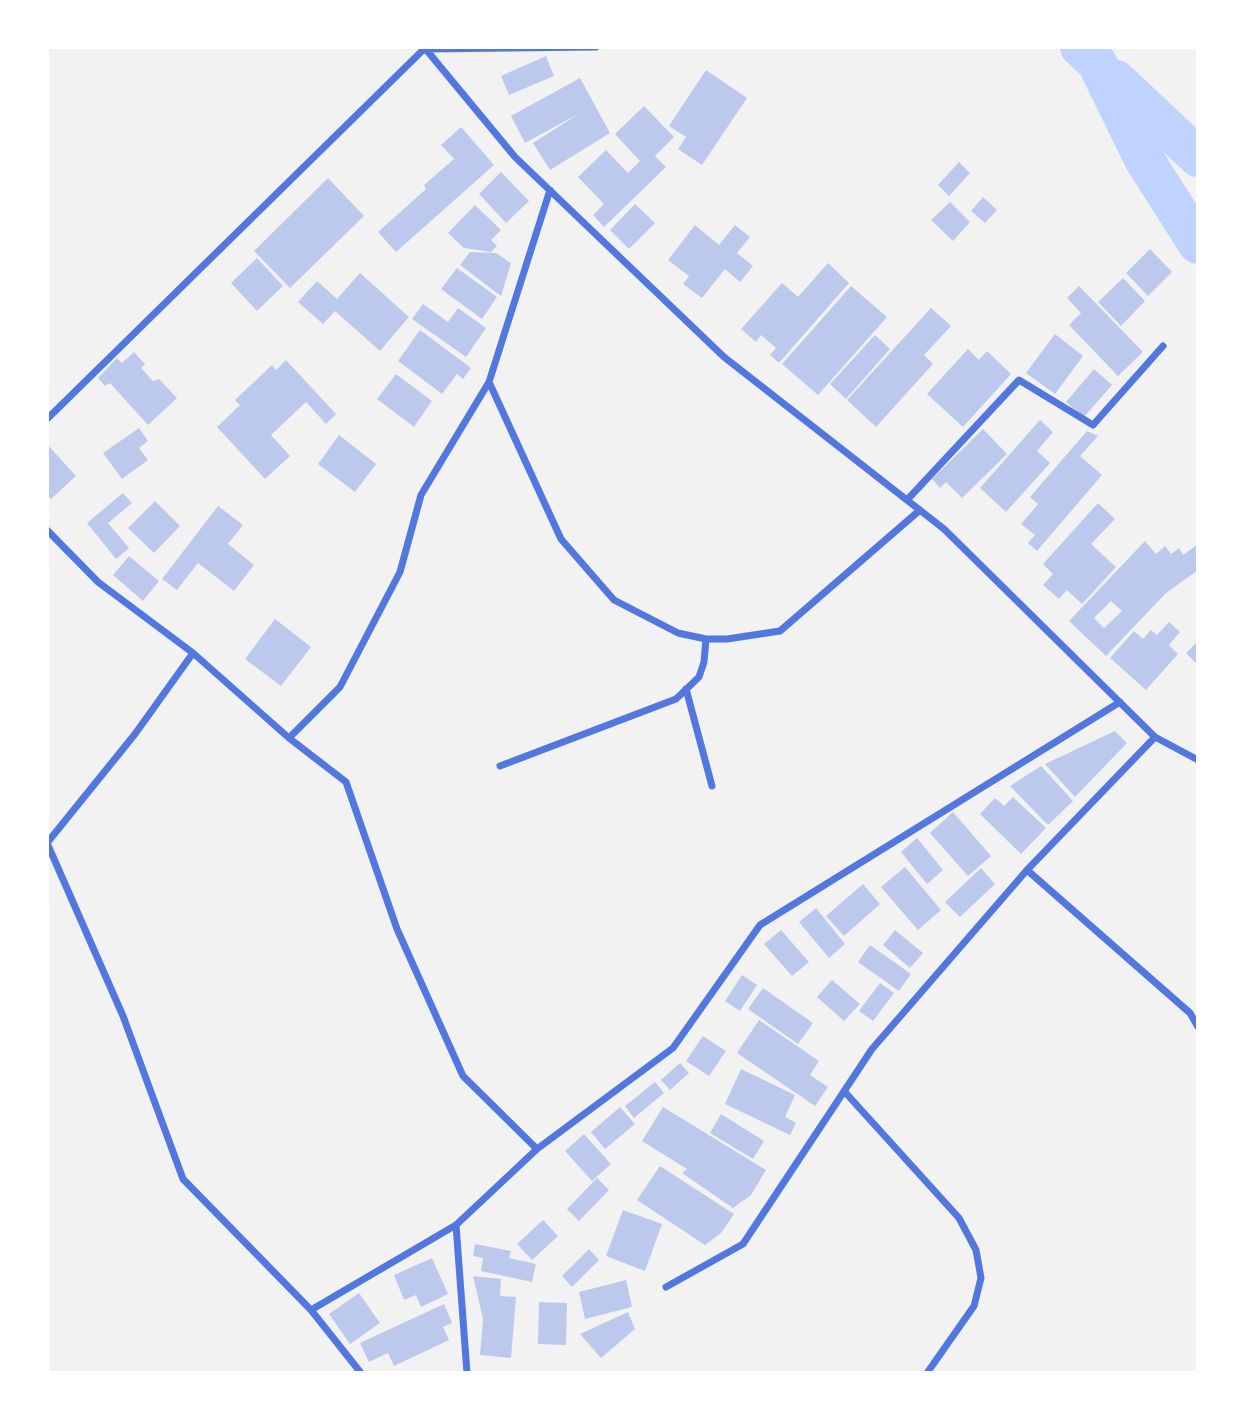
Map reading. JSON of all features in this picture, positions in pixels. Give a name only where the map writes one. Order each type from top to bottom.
[{"type":"street","points":[[47,419],[424,48],[596,47]]},
{"type":"street","points":[[424,48],[515,157],[724,357],[944,529],[1155,737],[1198,760]]},
{"type":"street","points":[[289,738],[340,687],[400,572],[421,495],[489,382],[550,190]]},
{"type":"street","points":[[907,500],[1019,380],[1093,425],[1163,346]]},
{"type":"street","points":[[489,382],[561,539],[614,600],[678,633],[706,639],[727,639],[780,631],[920,510]]},
{"type":"street","points":[[47,530],[98,582],[193,653],[289,738],[346,782],[397,929],[463,1076],[537,1149]]},
{"type":"street","points":[[500,766],[676,699],[699,677],[704,662],[706,639]]},
{"type":"street","points":[[193,653],[135,734],[47,843],[123,1016],[183,1180],[311,1310],[361,1373]]},
{"type":"street","points":[[686,689],[712,786]]},
{"type":"street","points":[[311,1310],[456,1225],[537,1149],[673,1048],[760,925],[1120,702]]},
{"type":"street","points":[[666,1287],[743,1244],[872,1049],[1027,870],[1155,737]]},
{"type":"street","points":[[1027,870],[1190,1013],[1198,1027]]},
{"type":"street","points":[[844,1091],[959,1218],[976,1250],[981,1278],[974,1306],[927,1373]]},
{"type":"street","points":[[456,1225],[467,1373]]},
{"type":"building","points":[[546,56],[554,76],[509,95],[501,76]]},
{"type":"building","points":[[706,70],[747,98],[702,165],[678,149],[686,137],[669,126]]},
{"type":"building","points":[[580,78],[610,133],[550,170],[533,143],[580,113],[525,143],[511,116]]},
{"type":"building","points":[[644,106],[674,137],[655,156],[666,167],[604,227],[593,215],[604,204],[578,177],[606,150],[628,173],[640,161],[615,134]]},
{"type":"building","points":[[461,127],[494,165],[396,252],[378,232],[426,189],[424,185],[454,159],[441,145]]},
{"type":"building","points":[[959,162],[970,173],[949,196],[938,185]]},
{"type":"building","points":[[501,172],[529,201],[506,223],[479,194]]},
{"type":"building","points":[[328,178],[364,216],[290,288],[254,251]]},
{"type":"building","points":[[983,197],[997,210],[985,223],[971,211]]},
{"type":"building","points":[[950,202],[970,222],[953,241],[931,220]]},
{"type":"building","points":[[635,204],[655,223],[629,249],[610,230]]},
{"type":"building","points":[[475,205],[501,230],[491,240],[497,246],[491,252],[464,248],[448,233]]},
{"type":"building","points":[[695,225],[719,245],[735,225],[750,237],[737,253],[753,266],[740,282],[725,269],[702,298],[683,284],[689,276],[668,260]]},
{"type":"building","points":[[1150,249],[1172,272],[1148,296],[1126,273]]},
{"type":"building","points":[[470,252],[496,253],[511,263],[501,296],[460,265]]},
{"type":"building","points":[[257,258],[283,286],[257,311],[231,283]]},
{"type":"building","points":[[828,263],[849,283],[779,363],[770,355],[776,348],[761,335],[756,342],[741,329],[782,283],[798,297]]},
{"type":"building","points":[[457,268],[497,297],[482,319],[441,289]]},
{"type":"building","points":[[360,273],[409,317],[380,351],[335,311],[323,324],[298,302],[317,281],[337,299]]},
{"type":"building","points":[[1123,278],[1145,301],[1121,326],[1098,302]]},
{"type":"building","points":[[851,286],[887,317],[818,395],[782,364]]},
{"type":"building","points":[[1079,286],[1143,352],[1118,376],[1069,325],[1081,313],[1067,298]]},
{"type":"building","points":[[423,304],[448,322],[458,308],[486,328],[466,357],[412,319]]},
{"type":"building","points":[[931,308],[951,326],[924,355],[933,364],[876,427],[847,400]]},
{"type":"building","points":[[420,330],[471,368],[463,379],[457,374],[442,394],[398,361]]},
{"type":"building","points":[[1055,334],[1083,356],[1055,394],[1026,373]]},
{"type":"building","points":[[875,335],[890,349],[846,399],[830,384]]},
{"type":"building","points":[[968,349],[979,360],[987,351],[1011,374],[963,427],[927,394]]},
{"type":"building","points":[[134,352],[145,364],[141,368],[153,381],[159,379],[177,398],[148,425],[110,383],[105,386],[98,378],[117,358],[122,363]]},
{"type":"building","points":[[286,360],[336,414],[326,424],[306,402],[271,435],[290,456],[265,479],[217,427],[240,405],[235,400],[272,365],[276,370]]},
{"type":"building","points":[[1094,369],[1112,385],[1084,417],[1066,402]]},
{"type":"building","points":[[396,374],[432,401],[414,427],[377,399]]},
{"type":"building","points":[[1040,420],[1053,432],[1037,451],[1050,463],[1006,512],[980,488]]},
{"type":"building","points":[[139,428],[148,441],[139,448],[148,460],[122,479],[103,453]]},
{"type":"building","points":[[983,429],[1007,454],[962,498],[946,482],[940,488],[932,479]]},
{"type":"building","points":[[1087,431],[1098,436],[1080,456],[1102,475],[1037,551],[1028,543],[1035,535],[1021,524],[1038,504],[1030,497]]},
{"type":"building","points":[[339,435],[376,464],[355,492],[318,464]]},
{"type":"building","points":[[47,444],[76,476],[51,499],[47,494]]},
{"type":"building","points":[[123,493],[132,503],[108,523],[129,548],[116,559],[87,523]]},
{"type":"building","points":[[155,501],[180,526],[154,553],[128,528]]},
{"type":"building","points":[[1098,503],[1115,519],[1091,544],[1116,567],[1082,604],[1067,590],[1059,599],[1043,585],[1053,574],[1043,564]]},
{"type":"building","points":[[218,506],[243,525],[228,544],[254,565],[234,591],[198,563],[177,590],[162,579]]},
{"type":"building","points":[[1145,541],[1156,554],[1165,546],[1171,554],[1179,548],[1183,555],[1198,544],[1198,570],[1165,594],[1106,656],[1069,621]],"holes":[[[1111,601],[1122,611],[1104,628],[1094,618]]]},
{"type":"building","points":[[129,556],[159,581],[143,601],[113,575]]},
{"type":"building","points":[[275,619],[311,647],[281,686],[245,659]]},
{"type":"building","points":[[1169,622],[1180,632],[1169,645],[1178,654],[1146,690],[1110,658],[1134,631],[1143,639],[1151,630],[1157,635]]},
{"type":"building","points":[[1198,641],[1198,665],[1186,653]]},
{"type":"building","points":[[1115,731],[1127,743],[1075,797],[1045,764]]},
{"type":"building","points":[[1041,766],[1073,801],[1048,825],[1010,786]]},
{"type":"building","points":[[1013,797],[1046,828],[1021,854],[980,814],[995,798],[1004,806]]},
{"type":"building","points":[[953,812],[991,856],[968,876],[930,833]]},
{"type":"building","points":[[917,838],[943,870],[927,884],[901,852]]},
{"type":"building","points":[[905,867],[941,910],[918,930],[881,887]]},
{"type":"building","points":[[981,868],[995,884],[960,917],[945,902]]},
{"type":"building","points":[[863,884],[880,904],[844,936],[826,916]]},
{"type":"building","points":[[816,908],[845,944],[829,958],[799,922]]},
{"type":"building","points":[[781,930],[809,962],[792,976],[764,944]]},
{"type":"building","points":[[895,930],[923,953],[910,968],[883,945]]},
{"type":"building","points":[[870,945],[911,974],[899,991],[858,962]]},
{"type":"building","points":[[742,975],[757,985],[740,1011],[725,1001]]},
{"type":"building","points":[[832,980],[860,1004],[844,1021],[817,997]]},
{"type":"building","points":[[880,983],[894,993],[873,1021],[859,1011]]},
{"type":"building","points":[[763,988],[813,1023],[798,1044],[748,1009]]},
{"type":"building","points":[[759,1020],[819,1061],[810,1075],[828,1087],[815,1106],[737,1053]]},
{"type":"building","points":[[703,1036],[726,1051],[709,1076],[686,1061]]},
{"type":"building","points":[[680,1063],[689,1073],[670,1090],[661,1080]]},
{"type":"building","points":[[741,1069],[795,1095],[785,1117],[796,1123],[790,1135],[725,1104]]},
{"type":"building","points":[[655,1082],[664,1093],[634,1118],[625,1106]]},
{"type":"building","points":[[620,1107],[635,1124],[605,1149],[591,1132]]},
{"type":"building","points":[[663,1107],[766,1170],[751,1195],[733,1208],[682,1173],[687,1169],[642,1141]]},
{"type":"building","points":[[721,1114],[764,1141],[753,1159],[710,1133]]},
{"type":"building","points":[[584,1134],[611,1164],[592,1181],[565,1151]]},
{"type":"building","points":[[660,1166],[734,1214],[721,1233],[705,1245],[637,1200]]},
{"type":"building","points":[[597,1178],[609,1190],[579,1221],[567,1209]]},
{"type":"building","points":[[623,1210],[662,1224],[645,1271],[606,1256]]},
{"type":"building","points":[[543,1220],[558,1236],[532,1260],[517,1244]]},
{"type":"building","points":[[475,1244],[511,1251],[509,1258],[536,1264],[532,1282],[481,1271],[483,1258],[473,1256]]},
{"type":"building","points":[[589,1249],[599,1260],[572,1287],[562,1276]]},
{"type":"building","points":[[432,1258],[448,1294],[421,1307],[416,1295],[404,1300],[394,1275]]},
{"type":"building","points":[[473,1276],[501,1279],[500,1296],[516,1297],[511,1358],[480,1355],[483,1319]]},
{"type":"building","points":[[626,1280],[632,1307],[585,1319],[579,1292]]},
{"type":"building","points":[[359,1293],[380,1323],[350,1344],[329,1314]]},
{"type":"building","points":[[539,1302],[567,1303],[566,1345],[538,1344]]},
{"type":"building","points":[[444,1304],[452,1323],[443,1327],[449,1340],[394,1366],[388,1353],[369,1362],[360,1343]]},
{"type":"building","points":[[628,1312],[635,1329],[601,1358],[580,1334]]},
{"type":"waterway","points":[[1080,47],[1097,63],[1144,159],[1198,244]]},
{"type":"waterway","points":[[1116,80],[1198,157]]}]
